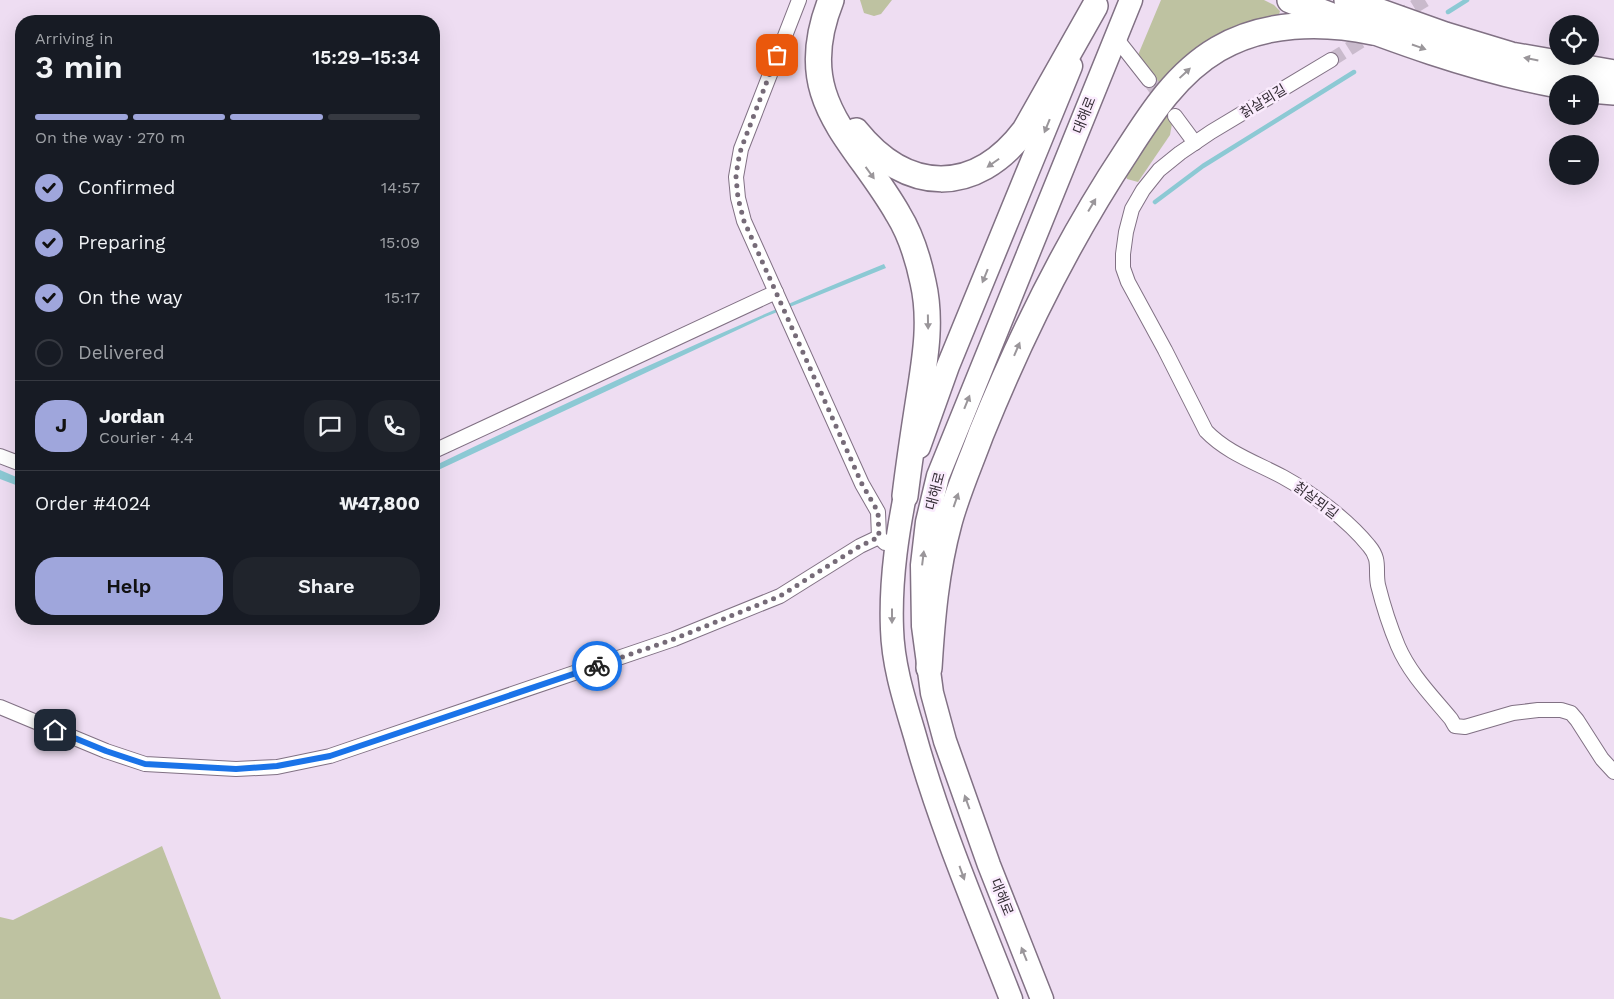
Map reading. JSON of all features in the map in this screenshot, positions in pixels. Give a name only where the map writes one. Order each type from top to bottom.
[{"type":"highway","points":[[831,0],[819,44],[820,75],[827,104],[841,132],[899,216],[914,246],[927,302],[927,344],[905,496]]},
{"type":"highway","points":[[846,0],[837,22],[832,57],[832,73],[846,116],[866,142],[888,162],[902,170],[918,175],[949,179],[976,173],[1001,157],[1014,145],[1025,130],[1097,3]]},
{"type":"highway","name":"대해로","points":[[1042,999],[989,865],[945,742],[932,693],[923,626],[922,565],[927,522],[938,476],[1131,0]]},
{"type":"highway","points":[[1290,0],[1373,32],[1481,68],[1549,84]]},
{"type":"highway","points":[[1347,0],[1445,35],[1511,55],[1614,73]]},
{"type":"highway","points":[[1379,0],[1410,22]]},
{"type":"highway","name":"대해로","points":[[1011,999],[962,876],[923,766],[900,687],[892,631],[892,576],[898,526],[909,476],[926,424],[1097,3]]},
{"type":"highway","points":[[929,668],[932,614],[937,576],[949,522],[992,406],[1026,330],[1078,228],[1144,124],[1180,78],[1204,58],[1234,40],[1252,34],[1292,26],[1329,25],[1373,32]]},
{"type":"highway","points":[[1599,91],[1614,92]]},
{"type":"street","points":[[799,0],[741,149],[736,177],[738,198],[744,221],[862,484],[878,512],[879,537],[895,553]]},
{"type":"street","points":[[1116,38],[1149,80]]},
{"type":"street","name":"칡살뫼길","points":[[1331,60],[1195,143],[1159,170],[1142,190],[1132,209],[1123,254],[1123,268],[1128,282],[1206,431],[1213,438],[1249,460],[1310,492],[1369,546],[1376,556],[1378,583],[1398,645],[1420,682],[1455,726],[1464,727],[1513,713],[1561,710],[1570,713],[1577,720],[1602,759],[1614,772]]},
{"type":"street","points":[[1176,116],[1195,143]]},
{"type":"street","points":[[440,448],[672,339],[777,295]]},
{"type":"street","points":[[0,456],[15,462]]},
{"type":"street","points":[[0,707],[106,751],[145,764],[236,769],[277,766],[330,756],[674,639],[780,596],[860,546],[879,537]]},
{"type":"green space","points":[[860,0],[892,0],[881,14],[874,16],[864,13]]},
{"type":"green space","points":[[1161,0],[1264,0],[1274,5],[1280,11],[1278,18],[1205,44],[1170,70],[1159,85],[1138,55]]},
{"type":"green space","points":[[1165,110],[1173,118],[1170,135],[1138,182],[1127,179],[1125,174]]},
{"type":"green space","points":[[162,846],[221,999],[0,999],[0,917],[13,920]]},
{"type":"water","points":[[884,264],[886,268],[765,317],[440,469],[440,463],[601,387]]},
{"type":"water","points":[[0,470],[15,476],[15,485],[0,479]]},
{"type":"waterway","points":[[1448,12],[1467,0]]},
{"type":"waterway","points":[[1155,202],[1203,166],[1354,72]]},
{"type":"tunnel","points":[[1396,18],[1425,0]]},
{"type":"tunnel","points":[[1331,60],[1374,33]]},
{"type":"tunnel","points":[[1149,80],[1175,116]]},
{"type":"way so far","points":[[597,666],[674,639],[780,596],[860,546],[879,537],[878,512],[862,484],[744,221],[738,198],[736,177],[741,149],[777,55]]},
{"type":"route","points":[[55,730],[106,751],[145,764],[236,769],[277,766],[330,756],[597,666]]}]
